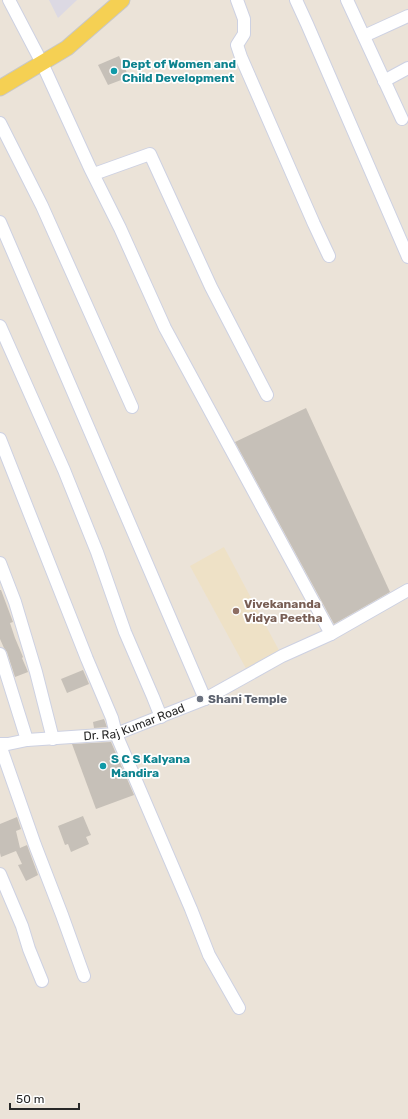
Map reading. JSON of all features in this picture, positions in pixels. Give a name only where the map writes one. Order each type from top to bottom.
[{"type":"main road","points":[[0,88],[67,48],[122,0]]},
{"type":"street","points":[[9,0],[42,63],[120,228],[165,328],[331,634]]},
{"type":"street","points":[[237,0],[244,19],[244,34],[237,46],[329,256]]},
{"type":"street","points":[[296,0],[308,24],[408,257]]},
{"type":"street","points":[[347,0],[402,120]]},
{"type":"street","points":[[364,36],[408,16]]},
{"type":"street","points":[[384,81],[408,68]]},
{"type":"street","points":[[0,123],[42,206],[132,407]]},
{"type":"street","points":[[94,174],[150,154],[211,287],[267,395]]},
{"type":"street","points":[[0,222],[205,699]]},
{"type":"street","points":[[0,326],[64,470],[97,552],[124,632],[161,717]]},
{"type":"street","points":[[0,439],[87,659],[112,718],[116,734],[191,909],[209,955],[239,1008]]},
{"type":"street","points":[[0,563],[15,602],[36,672],[53,739]]},
{"type":"street","name":"Dr. Raj Kumar Road","points":[[0,745],[27,740],[116,734],[161,717],[205,699],[282,656],[331,634],[408,590]]},
{"type":"street","points":[[0,654],[27,740]]},
{"type":"street","points":[[0,745],[35,845],[84,976]]},
{"type":"street","points":[[0,874],[22,926],[29,949],[42,981]]},
{"type":"shaded area","points":[[49,0],[77,0],[58,18]]},
{"type":"shaded area","name":"Vivekananda Vidya Peetha","points":[[224,547],[282,656],[249,674],[190,566]]},
{"type":"building","name":"Dept of Women and Child Development","points":[[119,56],[129,77],[108,85],[98,65]]},
{"type":"building","points":[[306,408],[390,592],[334,624],[235,442]]},
{"type":"building","points":[[0,590],[13,622],[10,623],[28,672],[15,677],[7,652],[0,639]]},
{"type":"building","points":[[83,670],[89,684],[67,693],[61,679]]},
{"type":"building","points":[[104,719],[107,727],[94,728],[93,722]]},
{"type":"building","name":"S C S Kalyana Mandira","points":[[111,742],[134,795],[96,809],[72,744]]},
{"type":"building","points":[[83,816],[91,835],[86,837],[89,844],[71,852],[68,844],[65,845],[58,826]]},
{"type":"building","points":[[17,817],[21,829],[16,831],[20,848],[27,845],[38,875],[26,881],[18,865],[22,864],[16,851],[1,857],[0,853],[0,824]]},
{"type":"place","name":"Dept of Women and Child Development","points":[[114,71]]},
{"type":"place","name":"Vivekananda Vidya Peetha","points":[[236,611]]},
{"type":"place","name":"Shani Temple","points":[[200,699]]},
{"type":"place","name":"S C S Kalyana Mandira","points":[[103,766]]}]
